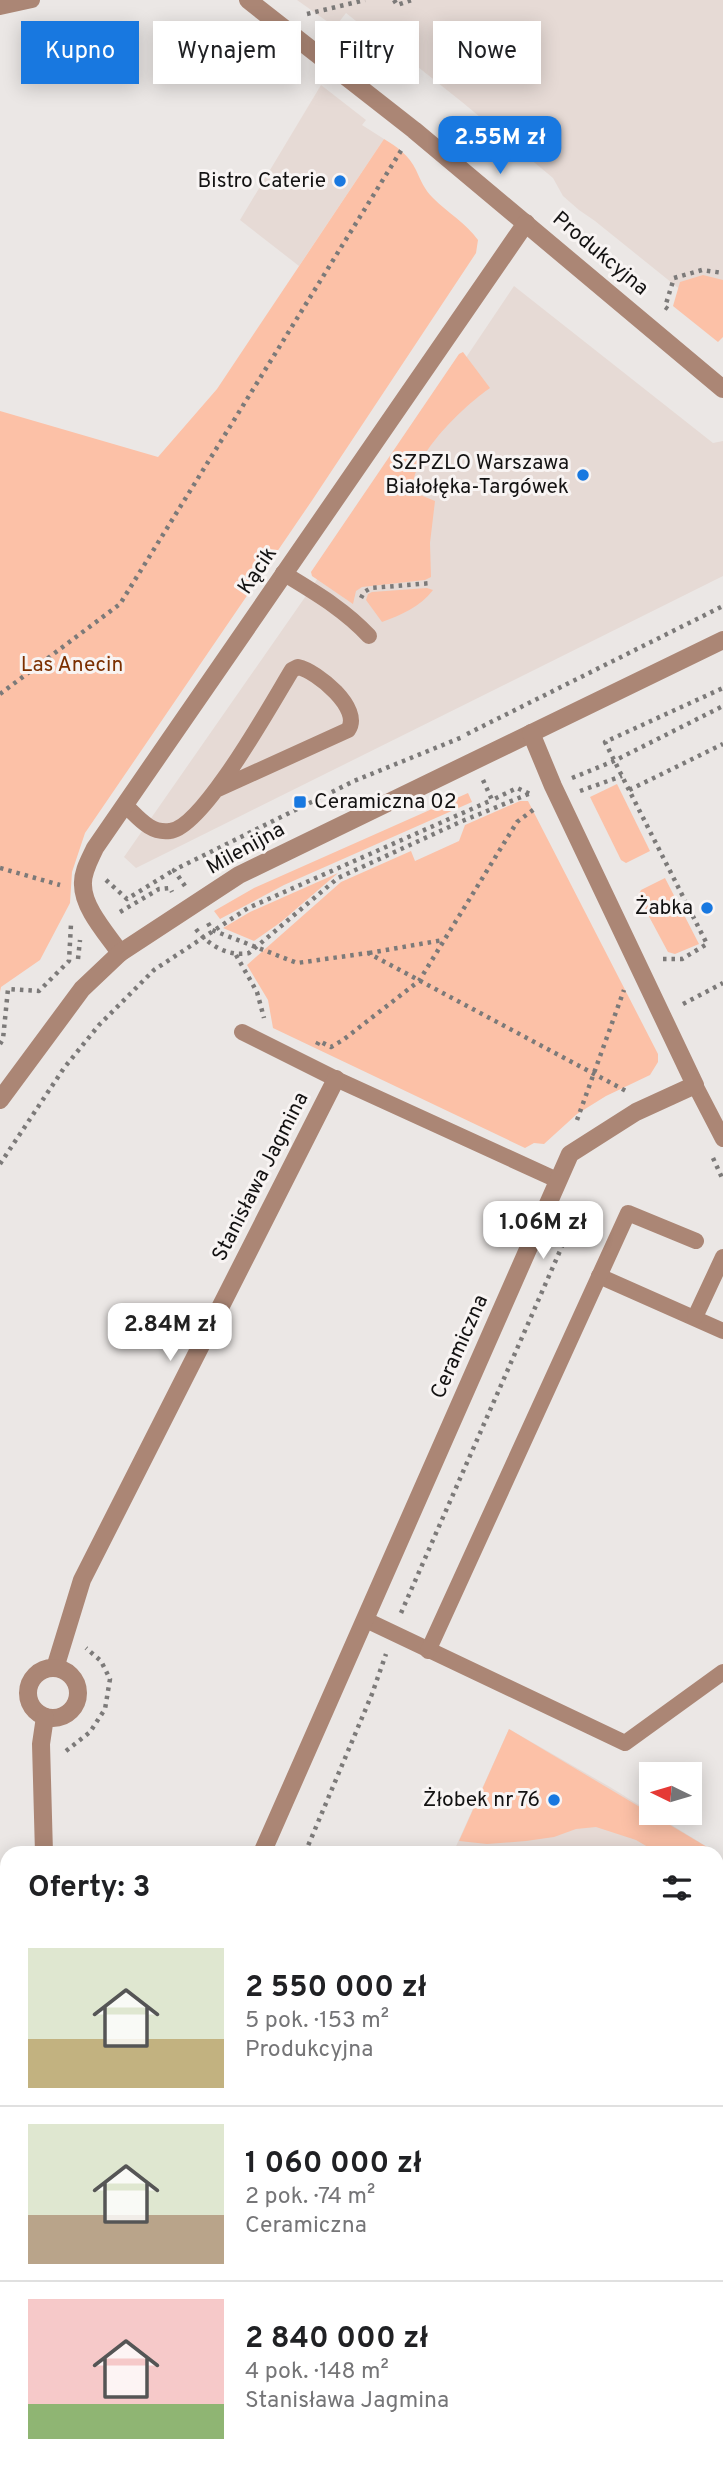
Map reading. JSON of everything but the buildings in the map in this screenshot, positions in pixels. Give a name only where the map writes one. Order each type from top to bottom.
[{"type":"street","name":"Produkcyjna","points":[[248,0],[414,130],[723,389]]},
{"type":"street","name":"Kącik","points":[[84,892],[84,873],[95,848],[526,223]]},
{"type":"street","name":"Milenijna","points":[[0,1100],[82,989],[120,953],[239,875],[723,640]]},
{"type":"street","points":[[531,733],[556,793],[695,1085]]},
{"type":"street","points":[[84,892],[99,922],[120,953]]},
{"type":"street","name":"Stanisława Jagmina","points":[[55,1668],[82,1580],[336,1079]]},
{"type":"street","name":"Ceramiczna","points":[[265,1846],[569,1154],[636,1112],[695,1085]]},
{"type":"street","points":[[55,1668],[65,1671],[76,1684],[76,1702],[64,1716],[46,1717],[31,1706],[28,1688],[38,1673],[55,1668]]},
{"type":"street","points":[[44,1846],[41,1744],[46,1717]]},
{"type":"lane","points":[[0,7],[32,0]]},
{"type":"lane","points":[[284,573],[335,606],[369,636]]},
{"type":"lane","points":[[125,805],[150,828],[172,831],[188,823],[218,789],[292,670],[298,667],[312,671],[344,702],[352,716],[348,730],[218,789]]},
{"type":"lane","points":[[242,1032],[336,1079]]},
{"type":"lane","name":"Stanisława Jagmina","points":[[336,1079],[557,1180]]},
{"type":"lane","points":[[695,1085],[723,1139]]},
{"type":"lane","points":[[428,1650],[628,1213],[696,1241]]},
{"type":"lane","points":[[695,1317],[723,1258]]},
{"type":"lane","points":[[599,1276],[723,1331]]},
{"type":"lane","points":[[366,1620],[625,1743],[723,1672]]},
{"type":"path","points":[[298,8],[309,15],[365,0]]},
{"type":"path","points":[[394,0],[397,5],[412,0]]},
{"type":"path","points":[[0,694],[120,604],[414,130]]},
{"type":"path","points":[[675,315],[665,307],[674,278],[702,270],[723,273]]},
{"type":"path","points":[[360,604],[364,592],[371,589],[432,583]]},
{"type":"path","points":[[663,959],[682,959],[707,944],[605,742],[723,688]]},
{"type":"path","points":[[556,793],[723,706]]},
{"type":"path","points":[[629,790],[723,744]]},
{"type":"path","points":[[76,967],[81,934],[159,889],[170,888],[204,940],[236,955],[249,953],[338,878],[460,822],[622,776]]},
{"type":"path","points":[[0,1164],[64,1068],[99,1025],[154,970],[248,908],[492,800]]},
{"type":"path","points":[[331,1047],[419,981],[517,822],[537,807]]},
{"type":"path","points":[[0,868],[84,892]]},
{"type":"path","points":[[0,1044],[3,1039],[8,989],[40,991],[69,961],[71,914],[84,892],[98,881],[106,880],[127,899],[174,870]]},
{"type":"path","points":[[212,930],[297,963],[444,940]]},
{"type":"path","points":[[368,953],[626,1091]]},
{"type":"path","points":[[236,955],[257,992],[266,1034],[261,1042]]},
{"type":"path","points":[[577,1121],[627,983]]},
{"type":"path","points":[[683,1004],[723,983]]},
{"type":"path","points":[[308,1846],[372,1694],[393,1634],[563,1244],[558,1227]]},
{"type":"path","points":[[62,1755],[90,1732],[105,1709],[110,1679],[101,1661],[81,1642]]},
{"type":"shaded area","points":[[297,0],[723,0],[723,324],[579,210],[563,196],[553,178],[439,84],[541,84],[541,21],[433,21],[433,79],[419,68],[419,21],[356,21],[346,13],[340,21],[327,21]]},
{"type":"shaded area","points":[[321,85],[366,120],[362,125],[384,139],[299,266],[240,220]]},
{"type":"shaded area","points":[[514,286],[713,443],[723,441],[723,576],[136,868],[124,857],[310,590]]},
{"type":"shaded area","name":"Żłobek nr 76","points":[[509,1729],[639,1805],[639,1825],[672,1825],[706,1846],[456,1846]]},
{"type":"green space","name":"Las Anecin","points":[[384,139],[406,156],[430,195],[478,240],[476,253],[313,499],[85,833],[72,872],[70,903],[40,960],[1,987],[0,992],[0,411],[158,457],[217,389]]},
{"type":"green space","points":[[703,275],[723,280],[723,337],[718,342],[673,306],[680,282]]},
{"type":"green space","points":[[463,352],[490,388],[466,407],[440,434],[429,448],[414,478],[413,492],[435,501],[430,543],[431,577],[425,580],[362,587],[356,591],[353,604],[312,576],[311,572],[459,354]]},
{"type":"green space","points":[[427,588],[433,590],[416,606],[382,622],[366,600],[372,592]]},
{"type":"green space","points":[[617,784],[650,851],[626,863],[621,860],[590,797]]},
{"type":"green space","points":[[468,793],[472,802],[284,885],[220,919],[214,911],[254,888]]},
{"type":"green space","points":[[520,801],[528,801],[658,1054],[658,1062],[650,1075],[606,1096],[577,1114],[544,1144],[534,1143],[525,1148],[273,1028],[268,1000],[247,965],[341,882],[411,851],[415,861],[459,841],[465,825]]},
{"type":"green space","points":[[338,873],[281,922],[254,941],[223,928],[250,912]]},
{"type":"green space","points":[[665,878],[699,944],[675,954],[668,952],[638,896],[641,890]]},
{"type":"green space","name":"Żłobek nr 76","points":[[509,1729],[639,1806],[639,1825],[670,1825],[705,1846],[646,1846],[596,1827],[576,1829],[554,1837],[487,1844],[459,1841]]},
{"type":"place","name":"Bistro Caterie","points":[[340,181]]},
{"type":"place","name":"SZPZLO Warszawa Białołęka-Targówek","points":[[583,475]]},
{"type":"place","name":"Ceramiczna 02","points":[[300,802]]},
{"type":"place","name":"Żabka","points":[[707,908]]},
{"type":"place","name":"Żłobek nr 76","points":[[554,1800]]}]
